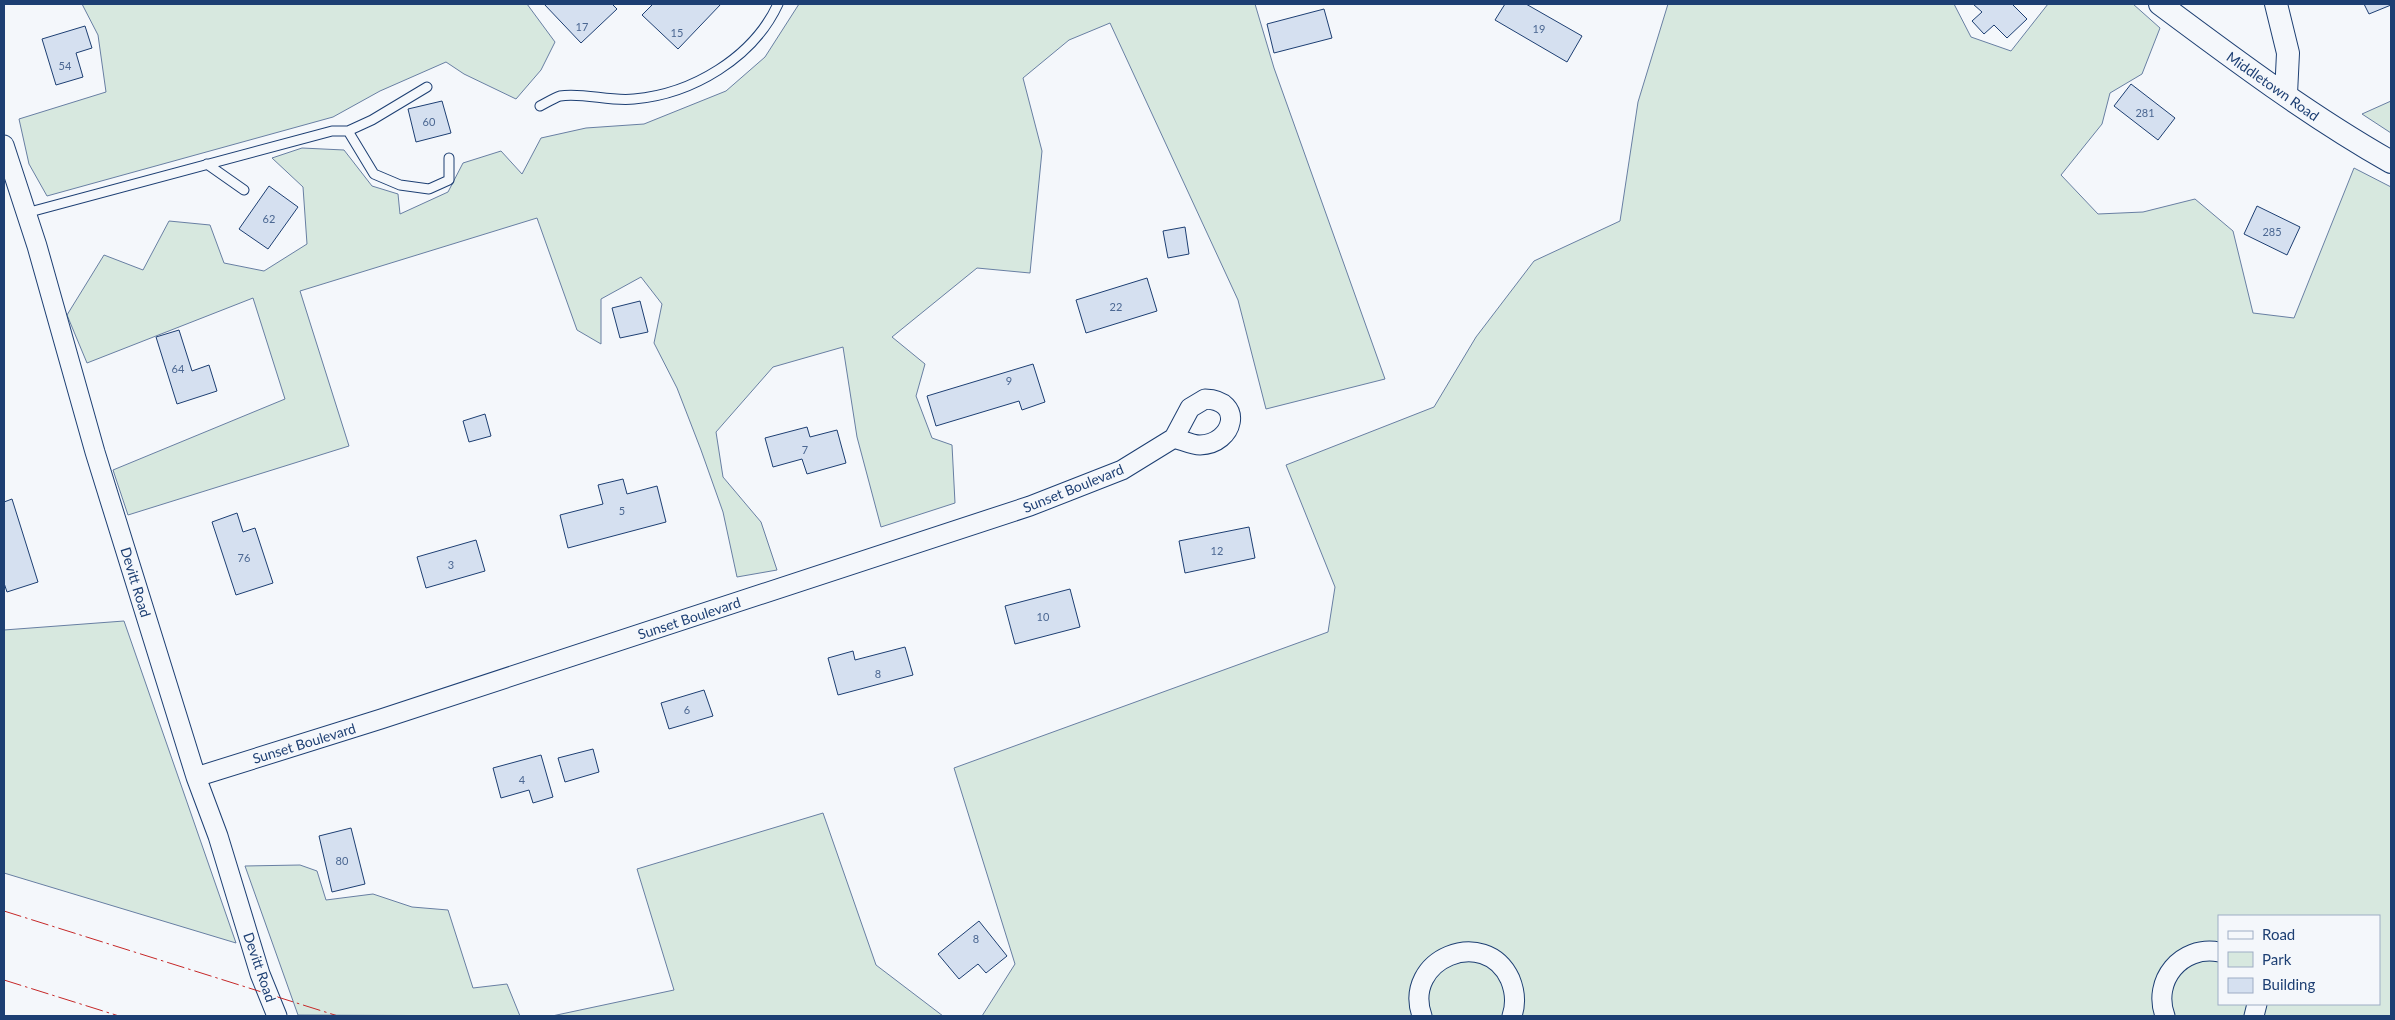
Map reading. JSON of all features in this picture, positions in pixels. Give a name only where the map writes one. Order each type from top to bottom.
[{"type":"street","name":"Middletown Road","points":[[2160,4],[2256,76],[2353,140],[2391,162]]},
{"type":"street","points":[[2276,4],[2288,52],[2286,94]]},
{"type":"street","name":"Devitt Road","points":[[4,145],[26,213],[95,452],[196,777],[218,836],[260,974],[277,1016]]},
{"type":"street","name":"Sunset Boulevard","points":[[196,777],[381,719],[1030,506],[1122,470],[1174,438]]},
{"type":"street","points":[[1422,1016],[1419,1002],[1420,990],[1430,968],[1451,955],[1464,952],[1489,957],[1500,964],[1513,986],[1515,999],[1512,1016]]},
{"type":"street","points":[[2162,1016],[2161,997],[2163,985],[2176,964],[2198,952],[2218,952]]},
{"type":"lane","points":[[540,106],[560,96],[632,100],[658,95],[688,85],[718,71],[742,52],[760,34],[778,4]]},
{"type":"lane","points":[[26,213],[332,131],[348,131],[372,120],[427,87]]},
{"type":"lane","points":[[348,131],[374,174],[400,185],[429,189],[449,180],[449,158]]},
{"type":"lane","points":[[207,164],[244,190]]},
{"type":"green space","points":[[82,4],[527,4],[555,42],[541,70],[516,99],[464,74],[446,62],[380,91],[333,117],[47,196],[29,164],[19,119],[106,92],[98,35]]},
{"type":"green space","points":[[799,4],[1255,4],[1274,68],[1385,379],[1266,409],[1238,300],[1110,23],[1069,40],[1023,78],[1042,151],[1030,273],[977,268],[892,337],[925,364],[916,396],[932,438],[952,445],[955,503],[881,527],[857,437],[843,347],[773,367],[716,432],[723,477],[761,522],[777,570],[737,577],[723,512],[677,388],[654,343],[662,304],[641,277],[601,299],[601,344],[577,330],[537,218],[300,291],[349,446],[128,515],[113,470],[285,399],[253,298],[87,363],[67,315],[104,255],[143,270],[169,221],[210,225],[224,263],[264,271],[307,244],[303,187],[272,158],[302,148],[344,150],[372,186],[398,194],[400,214],[448,192],[463,163],[501,151],[522,174],[541,138],[586,128],[644,124],[726,91],[765,57]]},
{"type":"green space","points":[[1668,4],[1954,4],[1971,37],[2011,51],[2048,4],[2133,4],[2160,28],[2142,74],[2110,93],[2102,124],[2061,175],[2098,214],[2143,212],[2195,199],[2233,231],[2253,313],[2294,318],[2354,168],[2391,187],[2391,1016],[982,1016],[1015,964],[954,768],[1328,632],[1335,587],[1286,465],[1434,407],[1476,337],[1534,261],[1620,221],[1638,102]]},
{"type":"green space","points":[[2391,101],[2391,133],[2362,114]]},
{"type":"green space","points":[[124,621],[236,943],[4,873],[4,630]]},
{"type":"green space","points":[[823,813],[876,965],[943,1016],[552,1016],[674,990],[637,869]]},
{"type":"green space","points":[[300,865],[317,871],[326,900],[373,894],[412,907],[448,910],[473,988],[507,984],[520,1016],[298,1015],[245,866]]},
{"type":"building","points":[[544,4],[612,4],[617,9],[581,43]]},
{"type":"building","points":[[653,4],[721,4],[678,49],[642,15]]},
{"type":"building","points":[[1505,4],[1526,4],[1582,36],[1567,62],[1495,20]]},
{"type":"building","points":[[1973,4],[2012,4],[2027,19],[2007,38],[1994,25],[1984,34],[1972,21],[1982,12]]},
{"type":"building","points":[[2364,4],[2391,4],[2391,5],[2369,14]]},
{"type":"building","points":[[1324,9],[1332,38],[1274,53],[1267,24]]},
{"type":"building","points":[[85,26],[92,48],[76,53],[83,77],[56,85],[42,39]]},
{"type":"building","points":[[2131,84],[2175,118],[2158,140],[2114,106]]},
{"type":"building","points":[[442,101],[451,133],[416,142],[408,109]]},
{"type":"building","points":[[269,186],[298,207],[268,249],[239,229]]},
{"type":"building","points":[[2257,206],[2300,227],[2287,255],[2244,234]]},
{"type":"building","points":[[1185,227],[1189,254],[1168,258],[1163,231]]},
{"type":"building","points":[[1147,278],[1157,311],[1086,333],[1076,300]]},
{"type":"building","points":[[640,301],[648,332],[620,338],[612,308]]},
{"type":"building","points":[[179,330],[192,371],[209,365],[217,391],[177,404],[156,337]]},
{"type":"building","points":[[1033,364],[1045,402],[1022,410],[1019,401],[936,426],[927,396]]},
{"type":"building","points":[[485,414],[491,436],[469,442],[463,421]]},
{"type":"building","points":[[807,427],[810,437],[837,430],[846,463],[807,474],[802,459],[773,467],[765,438]]},
{"type":"building","points":[[623,479],[627,494],[657,486],[666,522],[568,548],[560,515],[603,504],[598,485]]},
{"type":"building","points":[[12,499],[38,582],[7,592],[4,583],[4,502]]},
{"type":"building","points":[[237,513],[243,532],[255,528],[273,583],[236,595],[212,522]]},
{"type":"building","points":[[1249,527],[1255,558],[1185,573],[1179,541]]},
{"type":"building","points":[[476,540],[485,571],[426,588],[417,557]]},
{"type":"building","points":[[1070,589],[1080,627],[1015,644],[1005,606]]},
{"type":"building","points":[[905,647],[913,675],[838,695],[828,658],[853,651],[855,660]]},
{"type":"building","points":[[704,690],[713,716],[669,729],[661,703]]},
{"type":"building","points":[[593,749],[599,772],[565,782],[558,758]]},
{"type":"building","points":[[541,755],[553,797],[533,803],[529,790],[501,798],[493,768]]},
{"type":"building","points":[[351,828],[365,884],[332,892],[319,836]]},
{"type":"building","points":[[979,921],[1007,956],[986,973],[978,964],[959,979],[938,954]]},
{"type":"power","points":[[4,911],[338,1016]]},
{"type":"power","points":[[4,980],[119,1016]]}]
